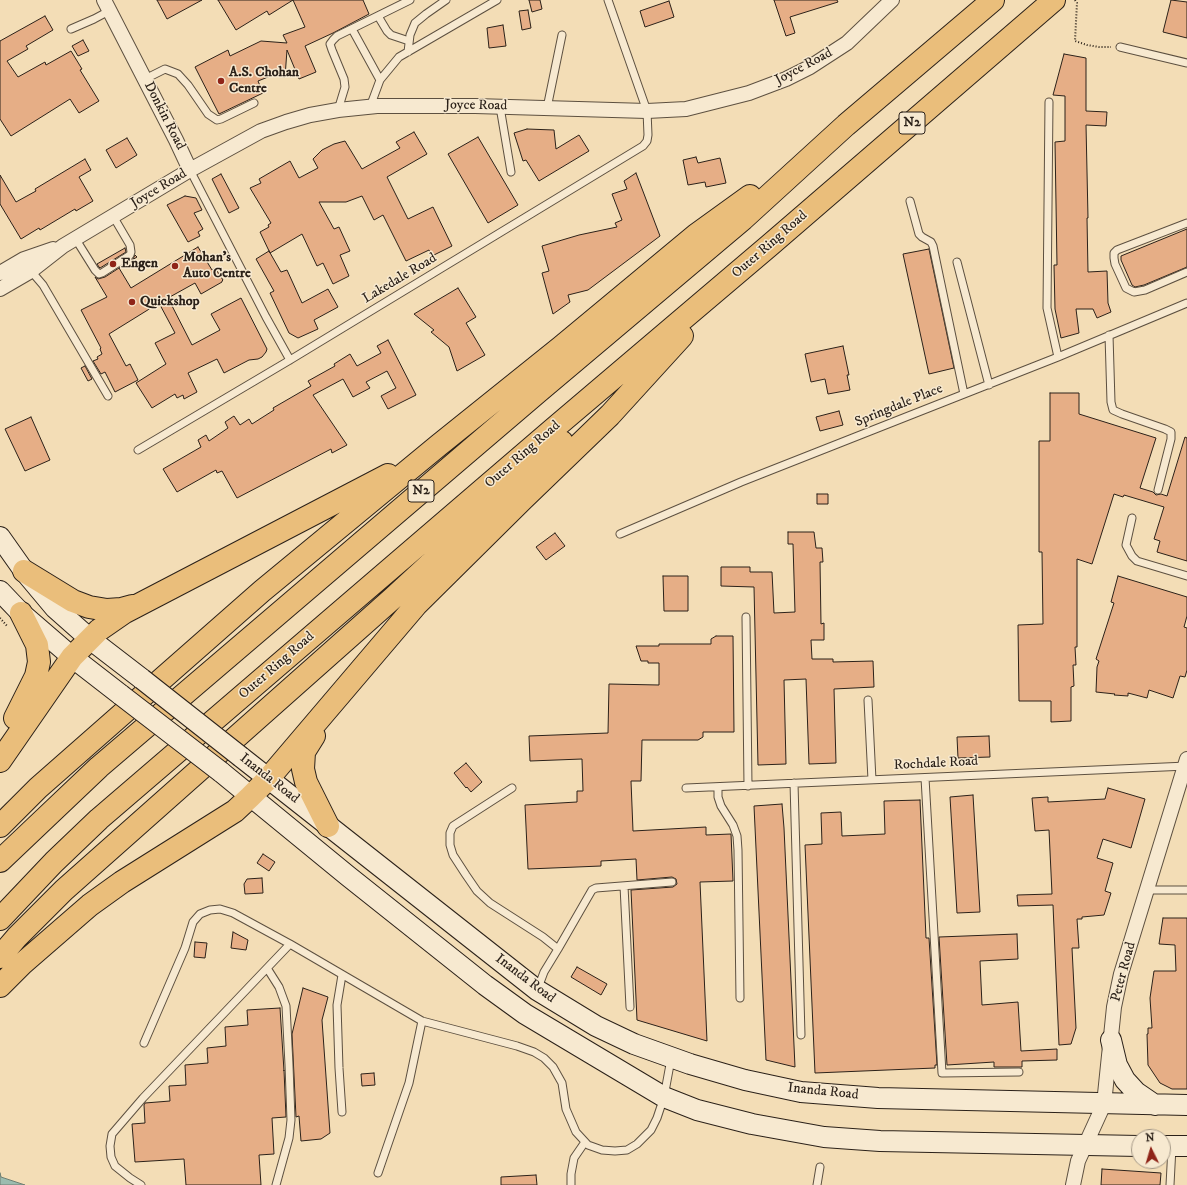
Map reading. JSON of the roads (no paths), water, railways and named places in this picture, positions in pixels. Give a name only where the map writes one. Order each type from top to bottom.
[{"type":"highway","name":"N2","points":[[0,861],[99,767],[526,402],[743,219],[846,125],[993,0]]},
{"type":"highway","name":"Outer Ring Road","points":[[0,918],[54,862],[99,819],[546,435],[770,246],[1054,0]]},
{"type":"highway","points":[[0,826],[38,788],[262,591],[696,235],[846,125]]},
{"type":"highway","points":[[0,986],[22,964],[90,905],[122,882],[235,810],[250,797],[268,779],[416,605],[610,415],[672,346],[770,246]]},
{"type":"highway","points":[[0,957],[17,937],[69,885],[393,598],[540,461],[672,346]]},
{"type":"highway","points":[[0,761],[72,657],[99,630],[125,612],[372,484],[439,445]]},
{"type":"highway","points":[[24,571],[67,597],[89,607],[107,610],[121,609],[146,602]]},
{"type":"highway","points":[[0,745],[36,676],[39,662],[37,645],[10,620]]},
{"type":"highway","points":[[328,826],[306,782],[303,769],[304,752],[331,705]]},
{"type":"main road","name":"Inanda Road","points":[[0,537],[24,571],[55,608],[90,639],[537,990],[596,1026],[634,1044],[690,1064],[745,1080],[801,1092],[878,1098],[1187,1105]]},
{"type":"main road","name":"Inanda Road","points":[[0,591],[10,620],[72,657],[221,772],[348,876],[486,985],[514,1006],[664,1097],[697,1110],[752,1124],[824,1137],[880,1141],[1131,1146]]},
{"type":"main road","points":[[1110,1040],[1117,1066],[1125,1080],[1136,1092],[1155,1105]]},
{"type":"street","name":"Joyce Road","points":[[0,289],[31,271],[75,238],[190,170],[261,131],[310,115],[338,110],[370,107],[420,105],[647,111],[686,109],[749,93],[786,79],[810,67],[847,43],[892,0]]},
{"type":"street","name":"Donkin Road","points":[[106,5],[190,170]]},
{"type":"street","name":"Joyce Road","points":[[0,273],[24,259],[63,246]]},
{"type":"street","name":"Peter Road","points":[[1073,1185],[1078,1161],[1104,1104],[1114,1007],[1121,974],[1186,764]]},
{"type":"lane","points":[[338,110],[345,87],[344,79],[330,44],[337,36],[410,0]]},
{"type":"lane","points":[[408,52],[411,30],[415,24],[446,0]]},
{"type":"lane","points":[[370,107],[380,80],[400,57],[497,0]]},
{"type":"lane","name":"Lakedale Road","points":[[138,450],[632,154],[642,146],[646,141],[648,127],[647,111],[611,1]]},
{"type":"lane","points":[[70,29],[94,19],[106,5]]},
{"type":"lane","points":[[378,16],[387,31],[392,35],[409,40]]},
{"type":"lane","points":[[352,29],[380,80]]},
{"type":"lane","points":[[547,108],[562,35]]},
{"type":"lane","points":[[1120,47],[1187,62]]},
{"type":"lane","points":[[144,78],[165,69],[178,74],[188,84],[208,114],[217,120],[254,103]]},
{"type":"lane","points":[[1049,102],[1047,308],[1058,357]]},
{"type":"lane","points":[[500,107],[511,172]]},
{"type":"lane","name":"Donkin Road","points":[[190,170],[266,317],[290,360]]},
{"type":"lane","points":[[910,201],[919,234],[931,242],[933,246],[964,394]]},
{"type":"lane","points":[[75,238],[94,270],[99,274],[102,273],[130,255],[131,252],[130,245],[112,216]]},
{"type":"lane","points":[[1187,223],[1118,250],[1114,254],[1115,264],[1126,288],[1134,292],[1145,290],[1187,272]]},
{"type":"lane","points":[[957,262],[989,384]]},
{"type":"lane","points":[[31,271],[43,285],[108,396]]},
{"type":"lane","name":"Springdale Place","points":[[620,534],[741,482],[1058,357],[1187,303]]},
{"type":"lane","points":[[1109,336],[1111,402],[1113,410],[1170,432],[1171,439],[1158,490]]},
{"type":"lane","points":[[1132,518],[1126,545],[1132,556],[1137,561],[1187,576]]},
{"type":"lane","points":[[746,618],[748,786]]},
{"type":"lane","points":[[868,700],[872,780]]},
{"type":"lane","name":"Rochdale Road","points":[[686,788],[925,778],[1186,764]]},
{"type":"lane","points":[[925,778],[942,1073],[1019,1072]]},
{"type":"lane","points":[[794,783],[801,1035]]},
{"type":"lane","points":[[718,787],[718,797],[721,806],[737,836],[740,998]]},
{"type":"lane","points":[[512,788],[453,826],[450,833],[450,845],[457,862],[477,891],[490,902],[543,937],[558,949]]},
{"type":"lane","points":[[537,990],[544,972],[592,890],[596,888],[672,882]]},
{"type":"lane","points":[[624,886],[630,1007]]},
{"type":"lane","points":[[1147,890],[1187,890]]},
{"type":"lane","points":[[144,1043],[185,948],[193,922],[200,914],[210,910],[220,909],[233,913],[290,944],[422,1020],[517,1046],[534,1052],[544,1058],[552,1067],[562,1083],[566,1109],[576,1132],[588,1145],[602,1150],[627,1150],[638,1144],[651,1130],[664,1097],[672,1057]]},
{"type":"lane","points":[[141,1185],[115,1166],[111,1157],[110,1146],[112,1134],[143,1098],[290,944]]},
{"type":"lane","points":[[268,968],[279,987],[286,1006],[289,1065],[291,1120],[289,1138],[276,1185]]},
{"type":"lane","points":[[342,975],[337,1005],[337,1031],[342,1112]]},
{"type":"lane","points":[[378,1173],[409,1084],[422,1020]]},
{"type":"lane","points":[[571,1185],[571,1174],[574,1158],[585,1142]]},
{"type":"lane","points":[[1170,1185],[1174,1146]]},
{"type":"lane","points":[[818,1185],[820,1166]]},
{"type":"place","name":"A.S. Chohan Centre","points":[[221,81]]},
{"type":"place","name":"Engen","points":[[113,264]]},
{"type":"place","name":"Mohan's Auto Centre","points":[[175,266]]},
{"type":"place","name":"Quickshop","points":[[132,302]]}]
